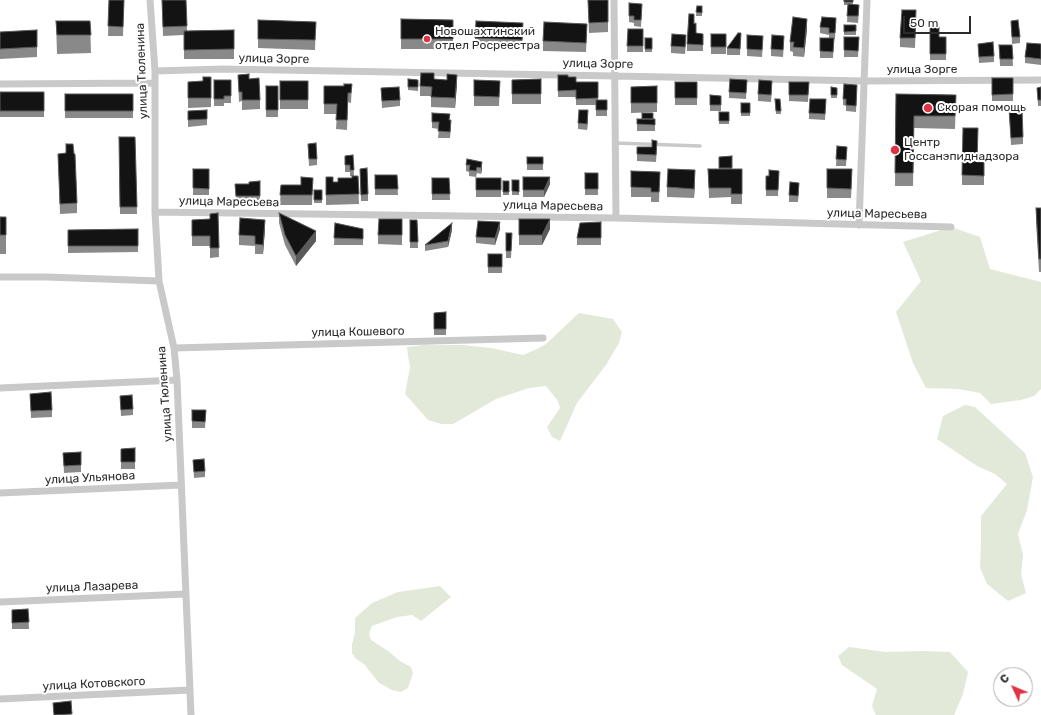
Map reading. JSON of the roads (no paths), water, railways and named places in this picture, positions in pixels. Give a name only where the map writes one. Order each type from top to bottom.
[{"type":"street","name":"улица Тюленина","points":[[150,0],[155,71],[155,212],[159,281],[174,348],[177,380],[191,715]]},
{"type":"street","points":[[614,0],[616,218]]},
{"type":"street","points":[[859,225],[867,0]]},
{"type":"street","name":"улица Зорге","points":[[155,71],[223,70],[864,81],[1041,80]]},
{"type":"street","points":[[0,84],[155,83]]},
{"type":"street","name":"улица Маресьева","points":[[155,212],[616,218],[950,227]]},
{"type":"street","points":[[0,278],[47,276],[159,281]]},
{"type":"street","name":"улица Кошевого","points":[[174,348],[543,338]]},
{"type":"street","points":[[0,388],[177,380]]},
{"type":"street","name":"улица Ульянова","points":[[0,494],[181,485]]},
{"type":"street","name":"улица Лазарева","points":[[0,602],[186,594]]},
{"type":"street","name":"улица Котовского","points":[[0,699],[190,690]]},
{"type":"lane","points":[[616,142],[700,146]]},
{"type":"place","name":"Новошахтинский отдел Росреестра","points":[[427,39]]},
{"type":"place","name":"Скорая помощь","points":[[928,108]]},
{"type":"place","name":"Центр Госсанэпиднадзора","points":[[895,150]]}]
